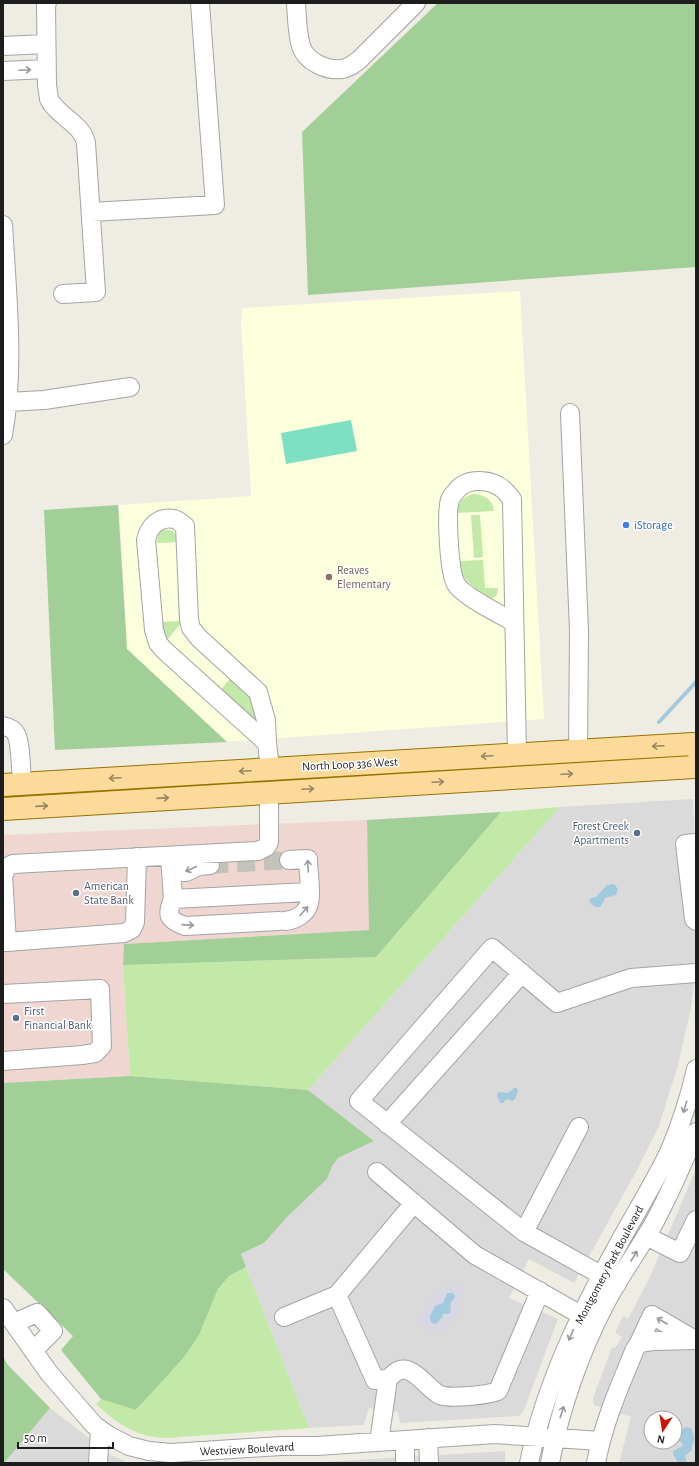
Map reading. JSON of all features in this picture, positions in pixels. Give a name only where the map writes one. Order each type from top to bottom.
[{"type":"main road","name":"North Loop 336 West","points":[[12,784],[693,744],[696,747]]},
{"type":"main road","name":"North Loop 336 West","points":[[3,809],[694,767],[696,764]]},
{"type":"main road","points":[[269,792],[270,769]]},
{"type":"street","points":[[47,3],[46,44],[48,93],[52,105],[80,129],[85,138],[96,292],[63,294]]},
{"type":"street","points":[[91,212],[215,205],[200,3]]},
{"type":"street","points":[[296,3],[298,35],[301,48],[316,63],[323,67],[336,69],[349,67],[359,60],[416,3]]},
{"type":"street","points":[[3,46],[46,44]]},
{"type":"street","points":[[3,71],[47,69]]},
{"type":"street","points":[[3,225],[9,379],[3,435]]},
{"type":"street","points":[[7,402],[44,400],[130,387]]},
{"type":"street","points":[[570,413],[579,631],[578,751]]},
{"type":"street","points":[[514,622],[468,595],[456,585],[452,573],[448,511],[450,498],[461,485],[474,481],[489,482],[503,489],[512,499],[517,754]]},
{"type":"street","points":[[267,743],[158,643],[154,630],[146,540],[148,531],[156,522],[164,519],[175,519],[185,526],[189,620],[191,628],[198,638],[258,692],[266,720],[270,769]]},
{"type":"street","points":[[3,726],[11,728],[16,733],[19,742],[12,784]]},
{"type":"street","points":[[171,864],[258,851],[266,847],[269,838],[269,792]]},
{"type":"street","points":[[696,843],[685,844],[694,920],[696,921]]},
{"type":"street","points":[[137,857],[135,922],[132,929],[124,933],[5,942],[3,876],[7,867],[14,864],[137,857],[171,864],[186,872],[199,866],[210,865]]},
{"type":"street","points":[[171,864],[173,899],[169,910],[170,917],[176,923],[185,926],[292,921],[303,914],[309,905],[308,859],[289,860]]},
{"type":"street","points":[[173,899],[309,892]]},
{"type":"street","points":[[610,1280],[524,1232],[359,1101],[492,948],[557,1003],[631,978],[696,973]]},
{"type":"street","points":[[387,1124],[522,973]]},
{"type":"street","points":[[3,994],[100,988],[102,1046],[95,1053],[82,1055],[3,1061]]},
{"type":"street","name":"Montgomery Park Boulevard","points":[[550,1463],[554,1437],[588,1340],[604,1305],[610,1280],[670,1149],[684,1111],[696,1069]]},
{"type":"street","points":[[524,1232],[579,1127]]},
{"type":"street","name":"Montgomery Park Boulevard","points":[[529,1463],[535,1436],[554,1378],[573,1332],[582,1315],[646,1236],[682,1166],[696,1132]]},
{"type":"street","points":[[377,1172],[475,1255],[582,1315]]},
{"type":"street","points":[[284,1317],[337,1295],[414,1203]]},
{"type":"street","points":[[646,1236],[680,1253],[696,1220]]},
{"type":"street","points":[[337,1295],[375,1380],[388,1379],[399,1370],[405,1370],[414,1373],[435,1392],[447,1397],[485,1395],[498,1390],[540,1291]]},
{"type":"street","name":"Westview Boulevard","points":[[3,1308],[49,1373],[94,1425],[108,1436],[129,1446],[149,1451],[227,1456],[378,1442],[495,1434],[601,1440]]},
{"type":"street","points":[[14,1323],[37,1313],[53,1331],[33,1351]]},
{"type":"street","points":[[596,1463],[611,1407],[635,1348],[639,1343],[652,1315],[696,1340]]},
{"type":"street","points":[[639,1343],[653,1341],[696,1340]]},
{"type":"street","points":[[378,1442],[388,1379]]},
{"type":"street","points":[[98,1463],[100,1429]]},
{"type":"street","points":[[428,1438],[429,1463]]},
{"type":"street","points":[[405,1440],[405,1463]]},
{"type":"shaded area","name":"Reaves Elementary","points":[[520,291],[544,719],[227,742],[127,649],[119,505],[251,496],[241,323],[242,308]]},
{"type":"shaded area","points":[[693,799],[696,871],[696,969],[691,1008],[678,1065],[659,1126],[637,1170],[574,1283],[529,1259],[509,1298],[558,1319],[524,1410],[519,1416],[400,1423],[398,1412],[369,1408],[364,1425],[309,1428],[241,1254],[264,1243],[287,1217],[327,1179],[332,1166],[338,1158],[374,1141],[308,1090],[560,807]]},
{"type":"shaded area","points":[[367,820],[370,930],[124,944],[123,965],[130,1076],[3,1083],[3,835]]},
{"type":"shaded area","points":[[696,1169],[696,1463],[619,1463],[631,1417],[594,1405],[593,1398],[612,1347],[615,1348],[622,1337],[615,1333],[623,1316],[628,1319],[649,1279]]},
{"type":"shaded area","points":[[456,1284],[463,1293],[459,1304],[460,1310],[443,1330],[437,1330],[431,1333],[418,1321],[419,1317],[444,1288]],"holes":[[[446,1298],[454,1299],[445,1315],[444,1314],[435,1324],[430,1315],[438,1304],[442,1304]]]},
{"type":"shaded area","points":[[50,1408],[111,1455],[129,1463],[4,1463]]},
{"type":"shaded area","points":[[505,1451],[505,1463],[307,1463]]},
{"type":"green space","points":[[438,3],[696,3],[696,267],[308,295],[302,132]]},
{"type":"green space","points":[[351,420],[357,451],[286,464],[281,433]]},
{"type":"green space","points":[[473,494],[481,495],[487,498],[492,504],[494,511],[457,513],[462,501],[466,497]]},
{"type":"green space","points":[[118,505],[127,649],[227,742],[55,750],[44,510]]},
{"type":"green space","points":[[471,515],[480,515],[483,557],[474,558]]},
{"type":"green space","points":[[164,529],[173,531],[177,537],[177,542],[157,543],[158,533]]},
{"type":"green space","points":[[483,560],[485,588],[497,588],[498,590],[497,595],[492,599],[486,598],[464,578],[460,570],[460,561]]},
{"type":"green space","points":[[182,621],[168,639],[166,640],[160,622]]},
{"type":"green space","points":[[232,676],[247,688],[260,719],[257,723],[219,692]]},
{"type":"green space","points":[[560,807],[308,1090],[130,1076],[123,965],[376,957],[501,812]]},
{"type":"green space","points":[[501,812],[376,957],[123,965],[124,944],[369,930],[367,820]]},
{"type":"green space","points":[[130,1076],[308,1090],[374,1141],[338,1158],[332,1166],[327,1179],[287,1217],[264,1243],[241,1254],[246,1267],[229,1276],[218,1289],[199,1335],[184,1357],[136,1410],[101,1399],[61,1350],[73,1336],[3,1269],[3,1083]]},
{"type":"green space","points":[[696,1088],[696,1112],[684,1143],[661,1192],[625,1255],[621,1259],[618,1258]]},
{"type":"green space","points":[[246,1267],[309,1428],[167,1438],[155,1437],[144,1435],[124,1426],[114,1420],[96,1404],[101,1399],[137,1410],[199,1335],[218,1289],[229,1276]]},
{"type":"green space","points":[[3,1356],[7,1364],[50,1408],[4,1463]]},
{"type":"water","points":[[614,884],[618,889],[616,895],[605,898],[599,907],[595,907],[590,903],[589,901],[591,898],[596,897],[607,885]]},
{"type":"water","points":[[514,1088],[517,1088],[518,1091],[515,1099],[512,1101],[507,1099],[503,1103],[500,1103],[497,1096],[498,1092],[508,1093]]},
{"type":"water","points":[[447,1293],[453,1293],[455,1296],[451,1302],[450,1313],[443,1314],[442,1318],[437,1323],[433,1324],[430,1320],[430,1316],[435,1306],[443,1303]]},
{"type":"water","points":[[686,1427],[691,1428],[694,1439],[692,1450],[685,1456],[687,1463],[678,1463],[673,1451],[683,1450],[683,1429]]},
{"type":"waterway","points":[[659,722],[696,682]]},
{"type":"tunnel","points":[[210,865],[289,860]]},
{"type":"place","name":"iStorage","points":[[626,525]]},
{"type":"place","name":"Reaves Elementary","points":[[329,577]]},
{"type":"place","name":"Forest Creek Apartments","points":[[637,833]]},
{"type":"place","name":"American State Bank","points":[[76,893]]},
{"type":"place","name":"First Financial Bank","points":[[16,1018]]}]
